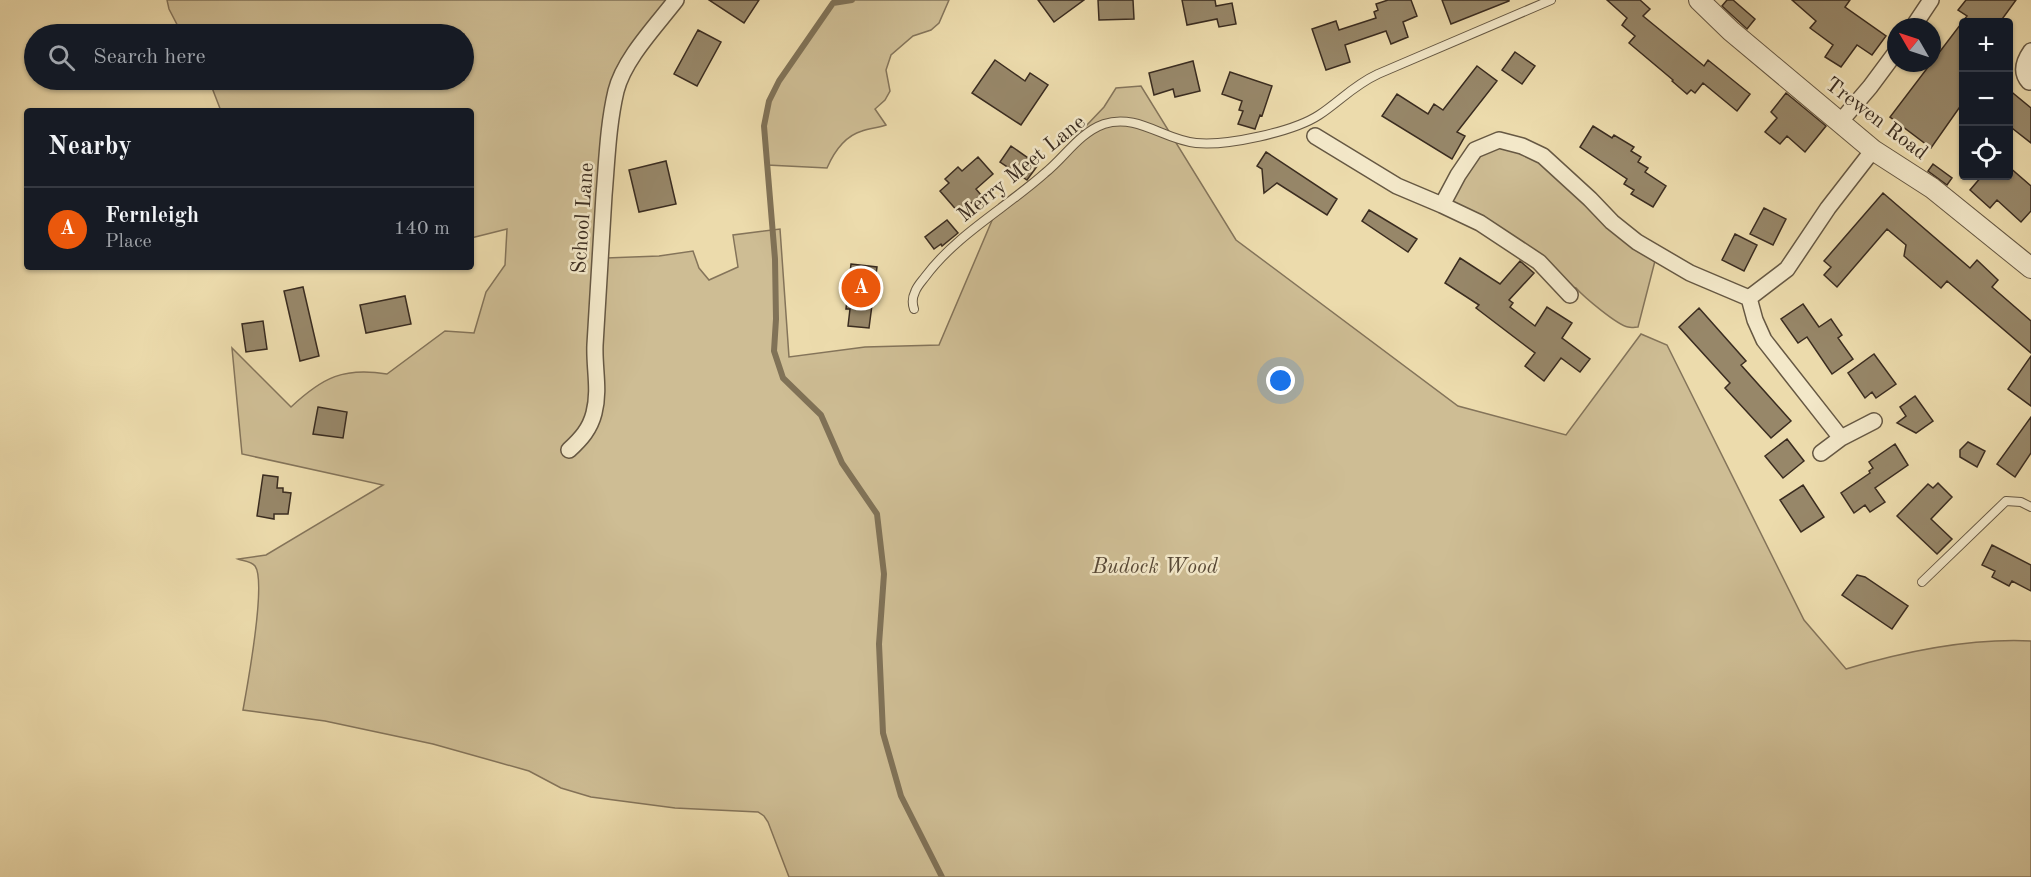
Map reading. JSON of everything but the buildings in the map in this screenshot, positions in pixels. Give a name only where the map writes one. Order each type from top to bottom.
[{"type":"street","name":"School Lane","points":[[569,450],[588,428],[596,403],[595,349],[600,261],[609,133],[616,90],[629,63],[676,0]]},
{"type":"street","name":"Trewen Road","points":[[1699,0],[1731,31],[1873,150],[1932,188],[2031,268]]},
{"type":"street","points":[[1919,18],[1931,0]]},
{"type":"street","points":[[2029,82],[2023,65],[2031,51]]},
{"type":"street","points":[[1840,122],[1887,64]]},
{"type":"street","points":[[1315,136],[1397,186],[1480,223],[1539,262],[1570,295]]},
{"type":"street","points":[[1442,205],[1475,150],[1499,140],[1522,146],[1543,156],[1612,222],[1637,242],[1690,273],[1749,297]]},
{"type":"street","points":[[1749,297],[1787,269],[1828,208],[1873,150]]},
{"type":"street","points":[[1749,297],[1755,320],[1764,340],[1840,438]]},
{"type":"street","points":[[1821,453],[1840,438],[1874,421]]},
{"type":"lane","name":"Merry Meet Lane","points":[[914,309],[912,301],[915,291],[937,261],[1046,173],[1082,137],[1095,129],[1116,122],[1128,121],[1194,143],[1222,142],[1275,132],[1310,120],[1366,80],[1551,0]]},
{"type":"lane","points":[[1922,582],[2006,501],[2021,502],[2031,507]]},
{"type":"green space","name":"Budock Wood","points":[[167,0],[669,0],[617,71],[606,258],[659,256],[693,251],[699,268],[709,280],[738,267],[733,235],[780,229],[789,357],[865,347],[939,345],[999,204],[1047,167],[1104,107],[1116,88],[1141,86],[1236,240],[1458,406],[1566,435],[1641,334],[1667,345],[1804,620],[1846,669],[1937,647],[1984,642],[2031,641],[2031,877],[789,877],[768,822],[758,812],[675,808],[591,797],[561,788],[529,771],[433,744],[325,721],[243,710],[258,613],[259,592],[255,566],[238,559],[266,555],[383,485],[242,454],[232,348],[291,407],[313,388],[346,373],[387,374],[445,331],[474,333],[486,292],[505,265],[507,229],[474,237],[474,108],[220,108],[213,90],[474,90],[474,24],[177,24]]},
{"type":"green space","points":[[833,0],[949,0],[939,23],[931,30],[913,36],[891,55],[886,70],[890,91],[885,100],[875,109],[886,125],[856,133],[850,137],[833,156],[827,168],[767,165],[764,126],[769,101],[779,81]]},
{"type":"green space","points":[[1500,143],[1542,160],[1656,257],[1638,327],[1628,327],[1616,321],[1576,288],[1567,286],[1451,205],[1450,197],[1478,152]]},
{"type":"waterway","points":[[852,0],[833,3],[779,81],[769,101],[764,126],[775,259],[774,351],[783,378],[821,415],[842,463],[877,514],[884,574],[879,644],[883,733],[901,796],[942,877]]},
{"type":"place","name":"Fernleigh","points":[[861,288]]}]
